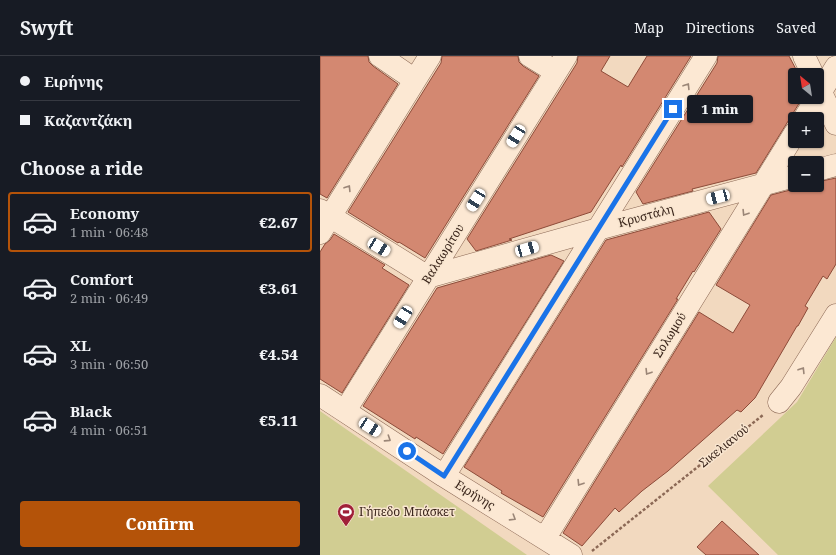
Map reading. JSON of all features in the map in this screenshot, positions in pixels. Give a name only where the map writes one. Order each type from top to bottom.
[{"type":"street","points":[[380,56],[415,80]]},
{"type":"street","points":[[428,277],[323,220],[430,56]]},
{"type":"street","points":[[530,56],[561,64]]},
{"type":"street","points":[[444,476],[706,56]]},
{"type":"street","points":[[804,56],[810,68]]},
{"type":"street","name":"Βαλαωρίτου","points":[[345,411],[561,64]]},
{"type":"street","points":[[824,78],[836,67]]},
{"type":"street","points":[[824,99],[836,124]]},
{"type":"street","name":"Σολωμού","points":[[545,538],[788,144]]},
{"type":"street","points":[[824,168],[836,165]]},
{"type":"street","name":"Κρυστάλη","points":[[428,277],[788,178]]},
{"type":"street","points":[[779,402],[791,387],[836,316]]},
{"type":"street","name":"Ειρήνης","points":[[320,395],[444,476],[571,555]]},
{"type":"path","name":"Σικελιανού","points":[[587,555],[779,402]]},
{"type":"shaded area","points":[[836,337],[836,555],[778,555],[708,486],[797,402]]},
{"type":"shaded area","points":[[320,411],[527,555],[320,555]]},
{"type":"building","points":[[320,56],[368,56],[369,62],[373,66],[398,84],[327,198],[320,194]]},
{"type":"building","points":[[442,56],[518,56],[519,62],[523,66],[539,76],[425,258],[348,212],[441,63]]},
{"type":"building","points":[[578,56],[610,56],[601,71],[628,87],[647,56],[691,56],[622,167],[621,165],[591,212],[476,251],[467,239],[577,63]]},
{"type":"building","points":[[718,56],[789,56],[795,68],[788,68],[788,104],[799,104],[794,112],[788,112],[788,121],[756,173],[692,189],[693,191],[643,204],[636,192],[717,63]]},
{"type":"building","points":[[836,178],[836,264],[827,279],[823,276],[805,306],[808,308],[798,326],[755,398],[741,412],[737,410],[619,512],[615,508],[582,546],[563,533],[699,312],[733,333],[750,305],[716,285],[771,195],[788,191],[788,192],[824,192],[824,181]]},
{"type":"building","points":[[709,212],[721,229],[694,272],[693,271],[676,299],[678,299],[543,517],[501,493],[502,491],[464,467],[606,240]]},
{"type":"building","points":[[334,234],[385,265],[382,268],[409,285],[342,393],[320,379],[320,252]]},
{"type":"building","points":[[551,255],[564,261],[443,454],[416,437],[415,439],[363,406],[437,288]]},
{"type":"building","points":[[722,521],[759,555],[706,555],[697,547]]},
{"type":"place","name":"Γήπεδο Μπάσκετ","points":[[346,527]]},
{"type":"route","points":[[407,451],[444,476],[673,109]]}]
